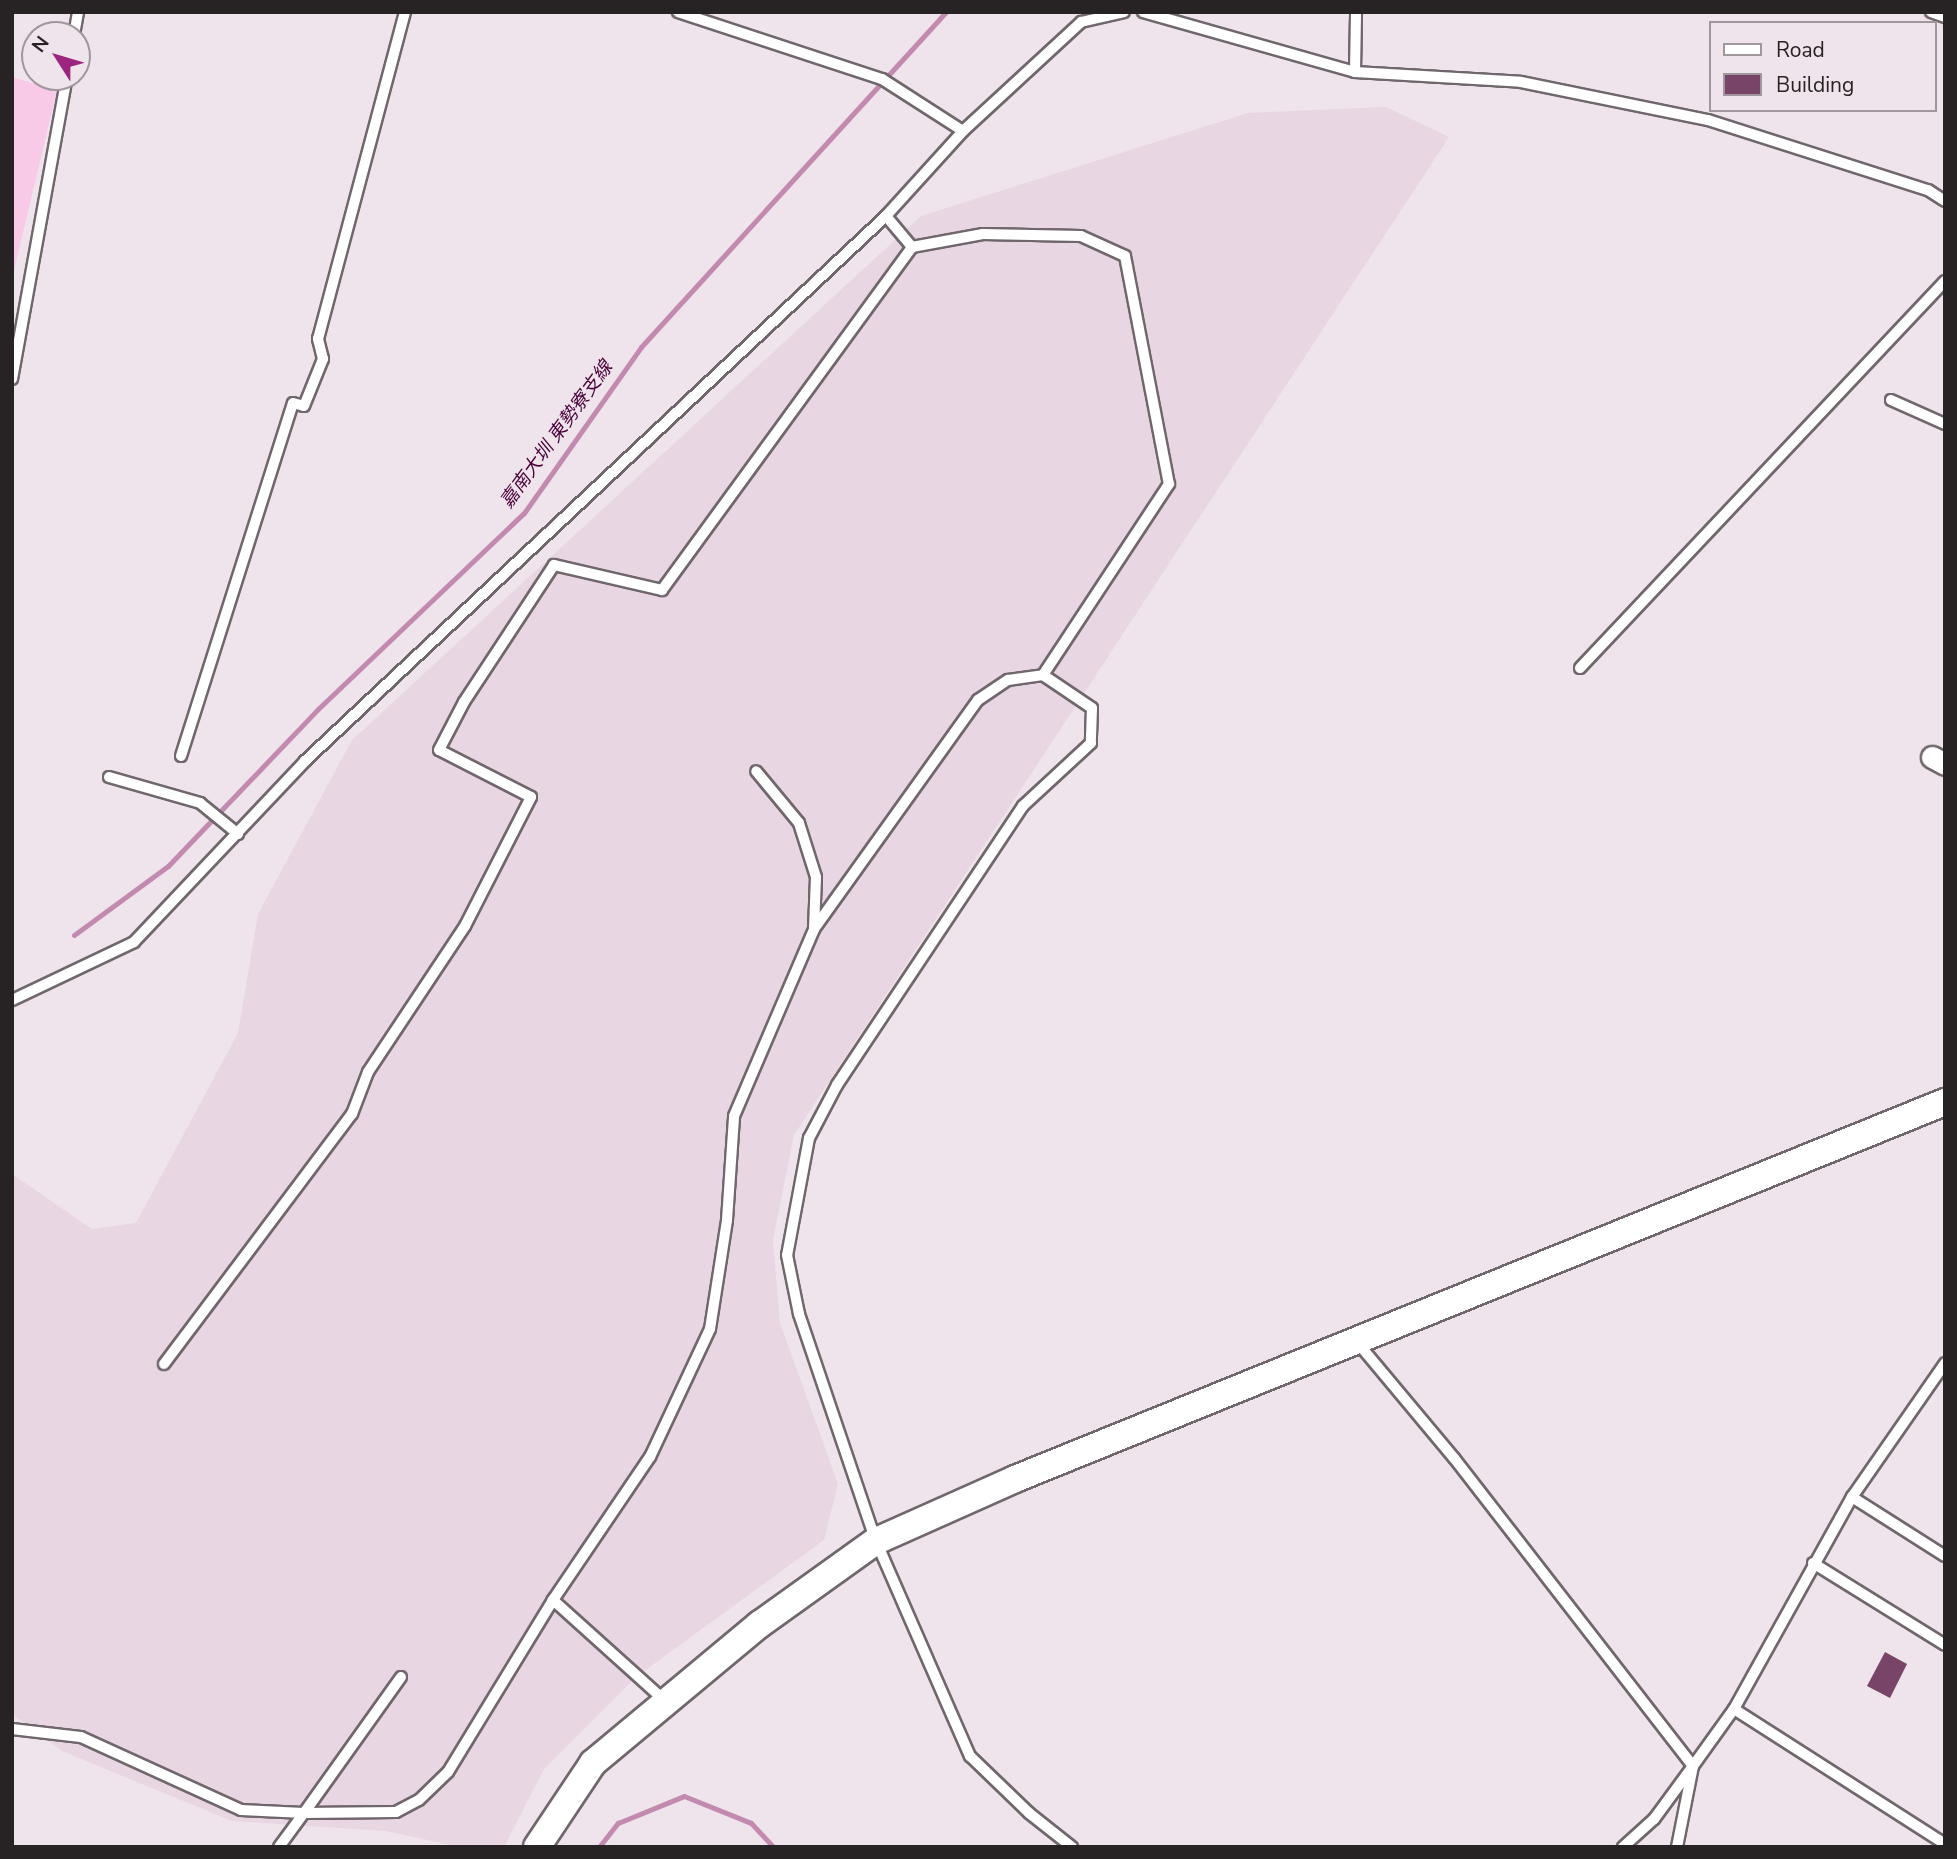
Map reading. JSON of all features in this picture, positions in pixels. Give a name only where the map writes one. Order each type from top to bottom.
[{"type":"street","points":[[538,1846],[593,1763],[663,1700],[876,1541],[1015,1479],[1945,1102]]},
{"type":"lane","points":[[181,756],[293,403],[304,406],[323,359],[318,340],[405,12]]},
{"type":"lane","points":[[678,12],[883,79],[963,131]]},
{"type":"lane","points":[[12,1000],[134,943],[305,761],[886,215],[963,131],[1081,22],[1124,12]]},
{"type":"lane","points":[[1143,12],[1354,72],[1521,82],[1637,104],[1721,124],[1928,190],[1945,201]]},
{"type":"lane","points":[[1354,72],[1356,12]]},
{"type":"lane","points":[[1931,12],[1945,17]]},
{"type":"lane","points":[[12,379],[64,91]]},
{"type":"lane","points":[[886,215],[912,247]]},
{"type":"lane","points":[[164,1364],[352,1114],[369,1072],[465,926],[531,797],[439,750],[464,702],[554,565],[662,590],[912,247],[983,234],[1081,236],[1125,256],[1169,484],[1043,675]]},
{"type":"lane","points":[[1580,668],[1945,281]]},
{"type":"lane","points":[[1891,400],[1945,424]]},
{"type":"lane","points":[[12,1729],[81,1737],[240,1810],[304,1813],[396,1812],[419,1800],[448,1772],[553,1600],[650,1457],[709,1329],[727,1220],[734,1116],[814,929],[978,699],[1008,680],[1043,675],[1092,708],[1091,743],[1023,806],[837,1085],[809,1138],[788,1255],[799,1314],[876,1541],[970,1756],[1029,1813],[1072,1847]]},
{"type":"lane","points":[[756,771],[799,823],[816,877],[814,929]]},
{"type":"lane","points":[[109,777],[200,803],[238,834]]},
{"type":"lane","points":[[1357,1342],[1454,1458],[1693,1766],[1677,1847]]},
{"type":"lane","points":[[1623,1847],[1654,1819],[1734,1709],[1852,1497],[1945,1363]]},
{"type":"lane","points":[[1852,1497],[1945,1556]]},
{"type":"lane","points":[[1813,1563],[1945,1645]]},
{"type":"lane","points":[[553,1600],[663,1700]]},
{"type":"lane","points":[[279,1847],[401,1677]]},
{"type":"lane","points":[[1734,1709],[1945,1844]]},
{"type":"shaded area","points":[[12,77],[21,80],[21,91],[57,91],[12,279]]},
{"type":"shaded area","points":[[1386,107],[1449,137],[794,1135],[773,1240],[780,1323],[838,1484],[824,1540],[636,1677],[544,1769],[504,1847],[460,1847],[386,1831],[232,1821],[62,1751],[12,1714],[12,1174],[92,1229],[136,1223],[238,1033],[258,914],[352,740],[921,216],[1248,113]]},
{"type":"building","points":[[1885,1652],[1907,1664],[1890,1698],[1867,1686]]},
{"type":"waterway","name":"嘉南大圳 東勢寮支線","points":[[74,935],[168,866],[318,709],[524,513],[641,347],[946,12]]},
{"type":"waterway","points":[[599,1847],[618,1823],[684,1796],[751,1823],[773,1847]]}]
